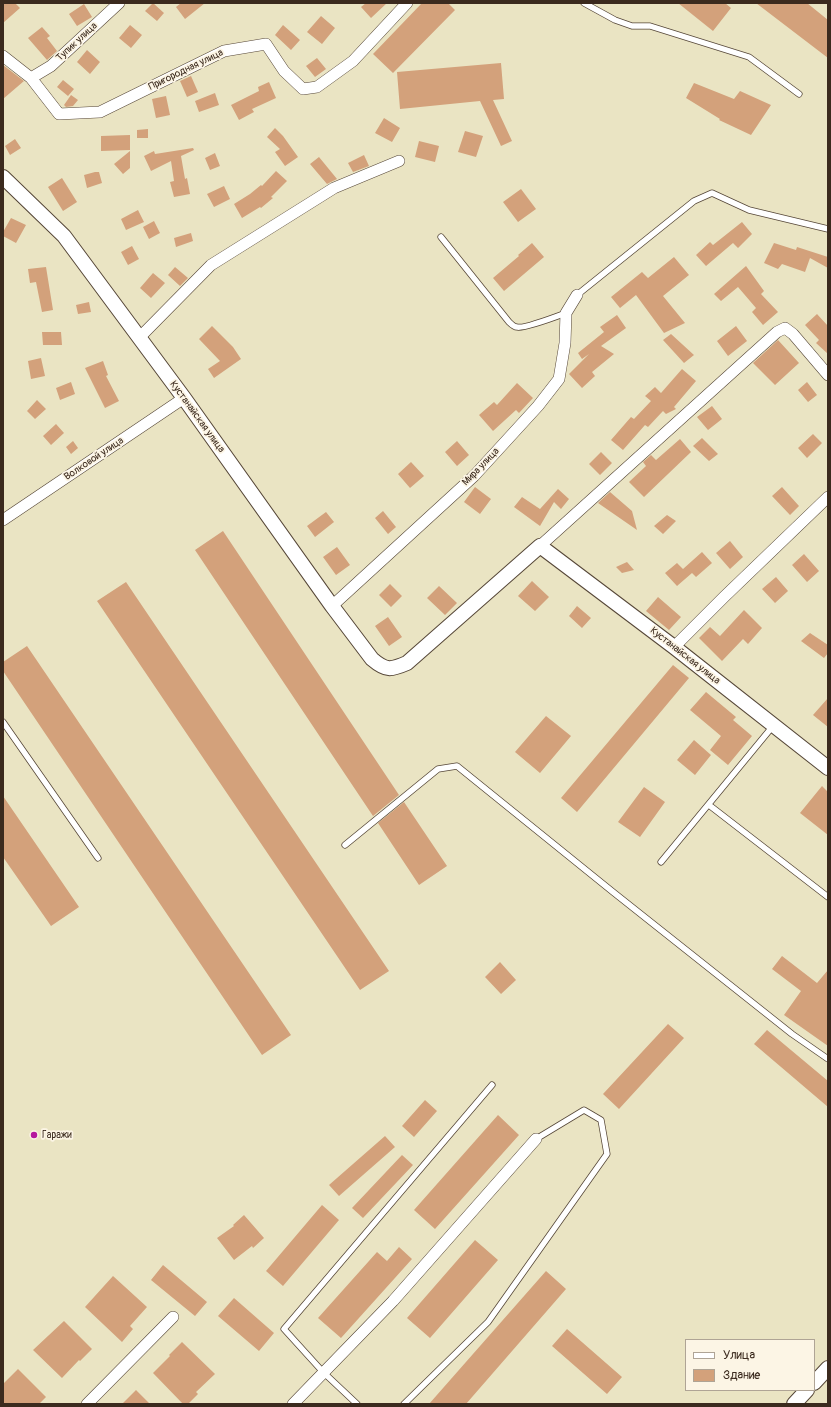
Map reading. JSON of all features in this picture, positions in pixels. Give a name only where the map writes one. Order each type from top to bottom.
[{"type":"street","name":"Тупик улица","points":[[31,78],[51,66],[119,3]]},
{"type":"street","name":"Пригородная улица","points":[[31,78],[59,114],[100,112],[224,51],[266,44],[284,71],[303,89],[317,87],[353,61],[408,3]]},
{"type":"street","points":[[3,56],[31,78]]},
{"type":"street","points":[[139,338],[211,265],[334,188],[398,161]]},
{"type":"street","name":"Кустанайская улица","points":[[3,177],[64,236],[184,398],[332,606],[372,659],[380,666],[394,669],[408,663],[540,546],[674,647],[774,726],[827,764]]},
{"type":"street","name":"Мира улица","points":[[332,606],[474,476],[538,406],[559,379],[565,343],[566,313],[577,295]]},
{"type":"street","points":[[540,546],[777,332],[785,328],[793,334],[828,375]]},
{"type":"street","name":"Волковой улица","points":[[3,520],[184,398]]},
{"type":"street","points":[[674,647],[828,497]]},
{"type":"street","points":[[293,1404],[393,1300],[536,1139]]},
{"type":"street","points":[[87,1404],[173,1316]]},
{"type":"street","points":[[815,1382],[828,1368]]},
{"type":"street","points":[[794,1404],[806,1391]]},
{"type":"lane","points":[[584,3],[615,20],[632,26],[650,26],[749,57],[799,94]]},
{"type":"lane","points":[[577,295],[694,201],[712,193],[749,210],[828,229]]},
{"type":"lane","points":[[441,237],[509,322],[517,328],[528,326],[566,313]]},
{"type":"lane","points":[[3,722],[98,858]]},
{"type":"lane","points":[[661,862],[774,726]]},
{"type":"lane","points":[[345,845],[438,769],[457,766],[612,892],[773,1019],[828,1059]]},
{"type":"lane","points":[[709,805],[828,897]]},
{"type":"lane","points":[[357,1404],[284,1330],[492,1085]]},
{"type":"lane","points":[[404,1404],[488,1322],[607,1154],[601,1120],[584,1110],[536,1139]]},
{"type":"building","points":[[3,3],[15,3],[20,8],[3,23]]},
{"type":"building","points":[[153,3],[164,13],[157,21],[145,11]]},
{"type":"building","points":[[181,3],[205,3],[185,19],[176,7]]},
{"type":"building","points":[[366,3],[387,3],[371,18],[361,7]]},
{"type":"building","points":[[422,3],[448,3],[455,10],[393,73],[373,54]]},
{"type":"building","points":[[678,3],[725,3],[731,8],[713,31]]},
{"type":"building","points":[[756,3],[807,3],[828,20],[828,58]]},
{"type":"building","points":[[84,4],[92,17],[77,26],[69,14]]},
{"type":"building","points":[[321,16],[335,28],[322,44],[307,32]]},
{"type":"building","points":[[130,25],[142,35],[131,48],[119,38]]},
{"type":"building","points":[[283,25],[300,40],[291,50],[275,35]]},
{"type":"building","points":[[42,27],[50,36],[47,38],[57,51],[47,60],[28,38]]},
{"type":"building","points":[[87,50],[100,62],[90,74],[77,62]]},
{"type":"building","points":[[317,58],[326,69],[315,77],[306,66]]},
{"type":"building","points":[[501,63],[504,99],[493,100],[512,141],[501,146],[480,101],[400,109],[397,72]]},
{"type":"building","points":[[3,65],[24,81],[3,99]]},
{"type":"building","points":[[191,76],[198,92],[187,97],[180,81]]},
{"type":"building","points":[[63,80],[74,89],[68,96],[57,87]]},
{"type":"building","points":[[269,82],[276,98],[252,109],[254,112],[239,120],[231,105],[259,91],[258,87]]},
{"type":"building","points":[[694,83],[734,99],[740,91],[771,105],[751,135],[719,120],[720,119],[686,98]]},
{"type":"building","points":[[215,93],[219,105],[199,112],[195,101]]},
{"type":"building","points":[[71,95],[78,100],[73,106],[66,107],[64,105]]},
{"type":"building","points":[[166,96],[170,115],[156,118],[152,99]]},
{"type":"building","points":[[384,118],[400,128],[392,142],[375,133]]},
{"type":"building","points":[[275,128],[283,136],[298,157],[285,166],[275,152],[280,149],[267,137]]},
{"type":"building","points":[[148,129],[148,138],[137,138],[137,130]]},
{"type":"building","points":[[465,131],[483,136],[476,157],[458,152]]},
{"type":"building","points":[[130,135],[130,150],[101,151],[101,136]]},
{"type":"building","points":[[15,139],[21,148],[10,155],[5,146]]},
{"type":"building","points":[[419,141],[439,146],[435,162],[415,157]]},
{"type":"building","points":[[193,148],[194,150],[181,156],[185,179],[187,178],[190,194],[174,197],[170,182],[174,181],[171,161],[151,171],[144,156],[154,151],[155,154]]},
{"type":"building","points":[[130,151],[130,168],[123,174],[114,164]]},
{"type":"building","points":[[215,153],[220,166],[210,170],[205,158]]},
{"type":"building","points":[[364,155],[369,166],[353,172],[348,163]]},
{"type":"building","points":[[319,157],[337,179],[327,184],[310,164]]},
{"type":"building","points":[[276,171],[287,181],[271,197],[273,198],[261,208],[260,207],[242,218],[234,204],[261,185],[262,186]]},
{"type":"building","points":[[99,172],[102,183],[87,188],[84,175]]},
{"type":"building","points":[[62,178],[77,202],[63,211],[48,187]]},
{"type":"building","points":[[224,186],[230,199],[214,207],[207,194]]},
{"type":"building","points":[[521,189],[536,209],[518,222],[503,202]]},
{"type":"building","points":[[138,210],[144,222],[126,230],[121,219]]},
{"type":"building","points":[[11,218],[26,225],[16,243],[3,236],[3,232]]},
{"type":"building","points":[[154,221],[160,233],[149,239],[143,227]]},
{"type":"building","points":[[742,222],[752,234],[738,248],[733,243],[706,266],[696,255],[710,242],[713,245]]},
{"type":"building","points":[[191,233],[193,241],[176,247],[174,238]]},
{"type":"building","points":[[532,243],[544,257],[504,291],[493,278]]},
{"type":"building","points":[[774,243],[796,250],[797,247],[828,257],[828,268],[810,258],[805,272],[782,264],[778,269],[764,263]]},
{"type":"building","points":[[132,246],[139,259],[128,265],[121,252]]},
{"type":"building","points":[[674,257],[689,275],[663,296],[685,323],[664,333],[636,295],[620,308],[611,297],[642,272],[648,278]]},
{"type":"building","points":[[746,266],[764,291],[761,294],[778,312],[763,325],[752,312],[756,308],[738,287],[721,301],[714,294]]},
{"type":"building","points":[[46,267],[53,310],[42,312],[36,282],[30,283],[28,269]]},
{"type":"building","points":[[175,267],[188,278],[180,286],[168,275]]},
{"type":"building","points":[[153,273],[165,283],[151,298],[140,288]]},
{"type":"building","points":[[89,302],[91,312],[78,314],[76,305]]},
{"type":"building","points":[[817,314],[828,326],[828,354],[816,343],[819,340],[805,325]]},
{"type":"building","points":[[617,315],[626,328],[601,346],[614,354],[592,372],[595,376],[582,388],[569,374],[589,354],[582,359],[578,353],[604,332],[600,327]]},
{"type":"building","points":[[212,326],[233,347],[241,359],[214,378],[208,369],[220,361],[199,339]]},
{"type":"building","points":[[736,326],[747,341],[728,356],[717,341]]},
{"type":"building","points":[[42,332],[61,332],[62,345],[43,345]]},
{"type":"building","points":[[671,334],[694,355],[684,363],[663,340]]},
{"type":"building","points":[[778,340],[799,363],[775,385],[753,363]]},
{"type":"building","points":[[41,358],[45,376],[31,379],[28,361]]},
{"type":"building","points":[[103,361],[108,375],[106,376],[119,401],[105,408],[85,368]]},
{"type":"building","points":[[682,369],[696,381],[674,407],[676,409],[666,414],[663,411],[648,427],[645,425],[623,450],[611,440],[631,417],[634,419],[651,401],[645,396],[655,387],[661,393]]},
{"type":"building","points":[[71,382],[75,394],[60,400],[56,388]]},
{"type":"building","points":[[807,382],[817,395],[808,402],[798,390]]},
{"type":"building","points":[[517,383],[533,398],[519,413],[516,410],[493,431],[479,415],[494,402],[497,405]]},
{"type":"building","points":[[37,400],[46,409],[35,419],[27,411]]},
{"type":"building","points":[[712,406],[722,419],[708,430],[697,417]]},
{"type":"building","points":[[56,424],[64,433],[51,445],[43,436]]},
{"type":"building","points":[[813,434],[822,443],[807,458],[798,448]]},
{"type":"building","points":[[702,438],[718,454],[709,461],[693,446]]},
{"type":"building","points":[[680,439],[691,452],[644,497],[629,482],[646,466],[643,462],[651,455],[656,460]]},
{"type":"building","points":[[73,441],[78,448],[71,454],[66,447]]},
{"type":"building","points":[[457,441],[469,455],[457,466],[445,452]]},
{"type":"building","points":[[601,452],[612,463],[600,475],[589,464]]},
{"type":"building","points":[[411,462],[424,476],[410,488],[398,474]]},
{"type":"building","points":[[475,487],[491,499],[480,514],[464,502]]},
{"type":"building","points":[[782,487],[799,506],[790,515],[772,496]]},
{"type":"building","points":[[558,489],[569,499],[561,509],[554,502],[540,526],[514,507],[522,497],[540,509]]},
{"type":"building","points":[[610,492],[632,511],[637,530],[598,503]]},
{"type":"building","points":[[383,511],[396,527],[388,534],[375,518]]},
{"type":"building","points":[[326,512],[334,522],[315,537],[307,526]]},
{"type":"building","points":[[667,515],[676,521],[663,534],[654,526]]},
{"type":"building","points":[[223,531],[399,795],[373,816],[195,550]]},
{"type":"building","points":[[730,541],[743,557],[730,569],[716,553]]},
{"type":"building","points":[[337,547],[350,565],[336,575],[323,557]]},
{"type":"building","points":[[702,552],[712,563],[696,577],[692,573],[677,586],[665,573],[677,563],[683,569]]},
{"type":"building","points":[[804,554],[819,571],[807,582],[792,565]]},
{"type":"building","points":[[627,562],[634,570],[622,573],[616,567]]},
{"type":"building","points":[[776,577],[788,591],[775,603],[762,589]]},
{"type":"building","points":[[532,581],[549,597],[535,611],[518,596]]},
{"type":"building","points":[[126,582],[389,971],[360,990],[97,601]]},
{"type":"building","points":[[390,584],[402,596],[391,607],[379,595]]},
{"type":"building","points":[[439,586],[457,603],[445,615],[427,598]]},
{"type":"building","points":[[658,597],[681,617],[669,630],[646,611]]},
{"type":"building","points":[[577,606],[591,618],[582,628],[569,616]]},
{"type":"building","points":[[744,610],[762,628],[748,644],[743,639],[722,661],[699,638],[710,627],[720,636]]},
{"type":"building","points":[[388,617],[402,637],[389,646],[375,626]]},
{"type":"building","points":[[810,633],[828,645],[828,653],[824,658],[801,641]]},
{"type":"building","points":[[27,646],[291,1035],[262,1055],[3,671],[3,662]]},
{"type":"building","points":[[673,665],[689,678],[577,812],[561,798]]},
{"type":"building","points":[[706,692],[736,717],[733,720],[752,736],[728,765],[710,750],[721,736],[690,710]]},
{"type":"building","points":[[828,698],[828,727],[813,715]]},
{"type":"building","points":[[546,716],[571,736],[540,773],[515,752]]},
{"type":"building","points":[[694,740],[711,755],[695,775],[677,760]]},
{"type":"building","points":[[822,786],[828,792],[828,835],[800,813]]},
{"type":"building","points":[[644,787],[665,802],[640,837],[618,822]]},
{"type":"building","points":[[3,796],[79,907],[51,926],[3,857]]},
{"type":"building","points":[[404,802],[447,866],[419,885],[378,823]]},
{"type":"building","points":[[782,956],[817,983],[828,970],[828,1046],[784,1015],[801,991],[772,969]]},
{"type":"building","points":[[500,962],[516,980],[501,994],[485,977]]},
{"type":"building","points":[[668,1024],[684,1038],[619,1109],[603,1094]]},
{"type":"building","points":[[767,1030],[828,1081],[828,1107],[754,1044]]},
{"type":"building","points":[[425,1100],[437,1111],[414,1137],[402,1126]]},
{"type":"building","points":[[498,1115],[519,1135],[435,1229],[414,1210]]},
{"type":"building","points":[[385,1136],[395,1147],[339,1196],[329,1185]]},
{"type":"building","points":[[402,1155],[413,1165],[363,1218],[352,1208]]},
{"type":"building","points":[[322,1205],[339,1220],[283,1286],[266,1271]]},
{"type":"building","points":[[244,1215],[264,1238],[253,1248],[252,1246],[234,1260],[217,1238],[234,1226],[233,1225]]},
{"type":"building","points":[[475,1240],[498,1260],[430,1338],[407,1318]]},
{"type":"building","points":[[399,1247],[412,1259],[341,1338],[318,1318],[377,1252],[387,1261]]},
{"type":"building","points":[[163,1265],[207,1302],[195,1316],[151,1280]]},
{"type":"building","points":[[546,1271],[566,1289],[466,1404],[429,1404]]},
{"type":"building","points":[[113,1276],[147,1307],[130,1326],[133,1329],[122,1342],[85,1307]]},
{"type":"building","points":[[234,1298],[274,1333],[259,1351],[218,1316]]},
{"type":"building","points":[[64,1321],[92,1349],[62,1378],[33,1350]]},
{"type":"building","points":[[567,1329],[622,1377],[607,1394],[552,1346]]},
{"type":"building","points":[[182,1342],[215,1374],[196,1392],[198,1394],[188,1404],[183,1404],[153,1373]]},
{"type":"building","points":[[18,1369],[46,1397],[39,1404],[3,1404],[3,1384]]},
{"type":"building","points":[[136,1390],[150,1404],[122,1404]]},
{"type":"place","name":"Гаражи","points":[[34,1135]]}]
